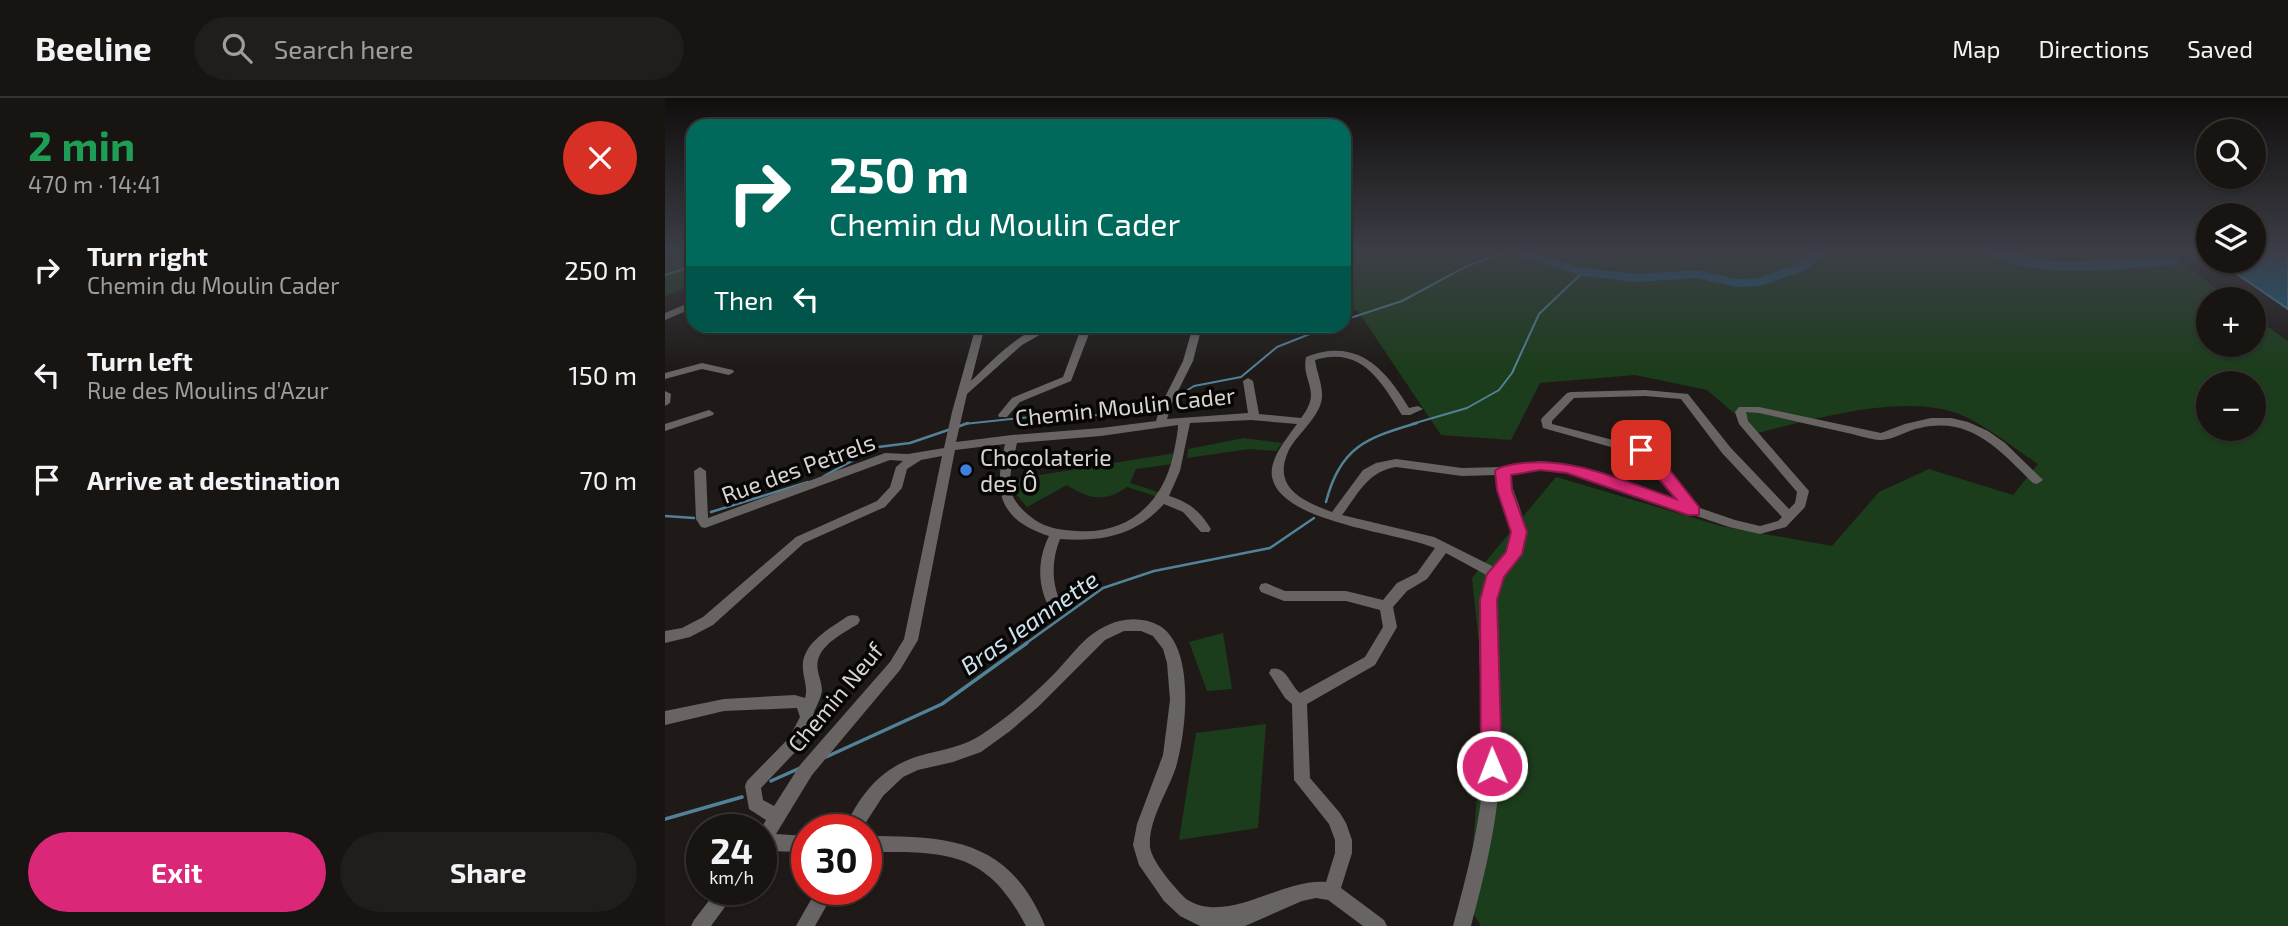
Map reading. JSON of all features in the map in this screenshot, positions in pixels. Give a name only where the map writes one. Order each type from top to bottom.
[{"type":"street","points":[[665,317],[686,307]]},
{"type":"street","name":"Chemin Neuf","points":[[777,817],[806,770],[828,741],[895,666],[911,640],[955,423],[978,333]]},
{"type":"street","points":[[963,394],[1019,343],[1036,333]]},
{"type":"street","points":[[1003,415],[1016,400],[1067,379],[1084,333]]},
{"type":"street","points":[[1161,424],[1163,405],[1192,351],[1193,333]]},
{"type":"street","points":[[1418,409],[1406,412],[1375,366],[1362,358],[1334,354],[1315,356],[1310,359],[1310,365],[1319,395],[1317,406],[1282,451],[1276,467],[1282,489],[1298,506],[1419,537],[1496,574]]},
{"type":"street","points":[[665,376],[702,366],[729,372]]},
{"type":"street","points":[[1248,381],[1254,414]]},
{"type":"street","points":[[1693,511],[1647,453],[1558,430],[1547,426],[1546,420],[1571,396],[1645,393],[1684,396],[1726,450],[1789,516]]},
{"type":"street","points":[[665,403],[666,394]]},
{"type":"street","points":[[1335,516],[1358,482],[1381,466],[1396,463],[1445,471],[1503,471],[1540,465],[1568,468],[1693,511],[1760,530],[1777,527],[1803,499],[1801,488],[1743,422],[1740,412],[1743,409],[1759,410],[1882,437],[1897,429],[1928,422],[1962,424],[1990,435],[2037,480]]},
{"type":"street","points":[[665,428],[709,413]]},
{"type":"street","name":"Chemin Moulin Cader","points":[[950,449],[1011,439],[1254,414],[1304,422]]},
{"type":"street","points":[[1011,439],[1004,487],[1014,509],[1028,521],[1056,534],[1080,537],[1121,528],[1138,520],[1161,499],[1175,473],[1185,421]]},
{"type":"street","name":"Rue des Petrels","points":[[700,471],[702,519],[705,524],[889,456],[918,456],[950,449]]},
{"type":"street","name":"Rue des Petrels","points":[[665,637],[685,633],[708,621],[800,540],[881,504],[895,488],[902,467],[918,456]]},
{"type":"street","points":[[1461,926],[1470,898],[1492,766],[1489,600],[1496,574],[1513,554],[1519,532],[1505,490],[1503,471]]},
{"type":"street","points":[[1161,499],[1184,505],[1205,529]]},
{"type":"street","points":[[1053,601],[1047,590],[1051,543],[1056,534]]},
{"type":"street","points":[[1386,606],[1402,587],[1422,576],[1443,547]]},
{"type":"street","points":[[1266,588],[1284,596],[1346,596],[1386,606]]},
{"type":"street","points":[[1299,701],[1370,662],[1390,627],[1386,606]]},
{"type":"street","points":[[807,710],[815,692],[810,666],[813,655],[853,620]]},
{"type":"street","points":[[862,814],[871,799],[895,773],[921,762],[951,758],[986,741],[1058,679],[1101,635],[1117,627],[1144,626],[1156,630],[1169,645],[1178,682],[1169,766],[1140,835],[1143,854],[1181,907],[1221,924],[1262,917],[1310,890],[1331,891],[1378,926]]},
{"type":"street","points":[[1276,673],[1290,694],[1299,701],[1302,780],[1335,815],[1344,832],[1342,866],[1331,891]]},
{"type":"street","points":[[665,718],[724,705],[795,701],[803,704],[808,717],[800,735],[753,786],[755,804],[772,814]]},
{"type":"street","points":[[882,844],[957,849],[990,863],[1013,883],[1036,926]]},
{"type":"street","points":[[700,926],[716,905]]},
{"type":"street","points":[[805,926],[817,905]]},
{"type":"green space","points":[[665,291],[679,291],[665,296]]},
{"type":"green space","points":[[1351,291],[2196,291],[2196,357],[2266,357],[2266,325],[2288,341],[2288,926],[1481,926],[1468,905],[1485,699],[1472,578],[1556,477],[1721,526],[1832,546],[1879,492],[1929,469],[2013,495],[2038,464],[1994,433],[1966,417],[1944,409],[1918,406],[1862,410],[1757,433],[1707,390],[1635,375],[1540,383],[1511,440],[1441,435],[1358,311],[1351,310]]},
{"type":"green space","points":[[1244,438],[1282,443],[1276,451],[1249,449],[1187,458],[1188,449]]},
{"type":"green space","points":[[1175,453],[1173,464],[1136,469],[1130,483],[1161,493],[1158,497],[1127,487],[1111,495],[1097,497],[1067,485],[1027,507],[1016,494],[1016,479]]},
{"type":"green space","points":[[1223,633],[1232,689],[1207,691],[1189,642]]},
{"type":"green space","points":[[1266,724],[1258,828],[1179,840],[1196,733]]},
{"type":"water","points":[[2266,291],[2288,291],[2288,309],[2266,294]]},
{"type":"waterway","points":[[1351,318],[1402,301],[1421,291]]},
{"type":"waterway","name":"Bras Jeannette","points":[[1412,424],[1467,408],[1499,390],[1512,373],[1539,314],[1563,291]]},
{"type":"waterway","points":[[1170,401],[1194,386],[1241,377],[1277,347],[1312,333]]},
{"type":"waterway","points":[[966,424],[1031,417],[1076,419],[1164,402]]},
{"type":"waterway","name":"Bras Jeannette","points":[[1326,502],[1332,483],[1347,457],[1369,440],[1417,423]]},
{"type":"waterway","points":[[957,427],[966,424]]},
{"type":"waterway","points":[[824,476],[878,447],[910,443],[951,429]]},
{"type":"waterway","points":[[711,512],[808,482]]},
{"type":"waterway","points":[[665,516],[694,518]]},
{"type":"waterway","name":"Bras Jeannette","points":[[1025,644],[1103,588],[1154,571],[1270,548],[1314,518]]},
{"type":"waterway","name":"Bras Jeannette","points":[[826,757],[942,704],[1027,643]]},
{"type":"waterway","name":"Bras Jeannette","points":[[771,781],[800,768]]},
{"type":"waterway","name":"Bras Jeannette","points":[[665,819],[742,797]]},
{"type":"place","name":"Chocolaterie des Ô","points":[[966,470]]},
{"type":"route","points":[[1492,766],[1490,586],[1496,574],[1513,554],[1519,532],[1505,490],[1503,471],[1508,468],[1540,465],[1568,468],[1693,511],[1681,492],[1651,457],[1641,450]]}]
